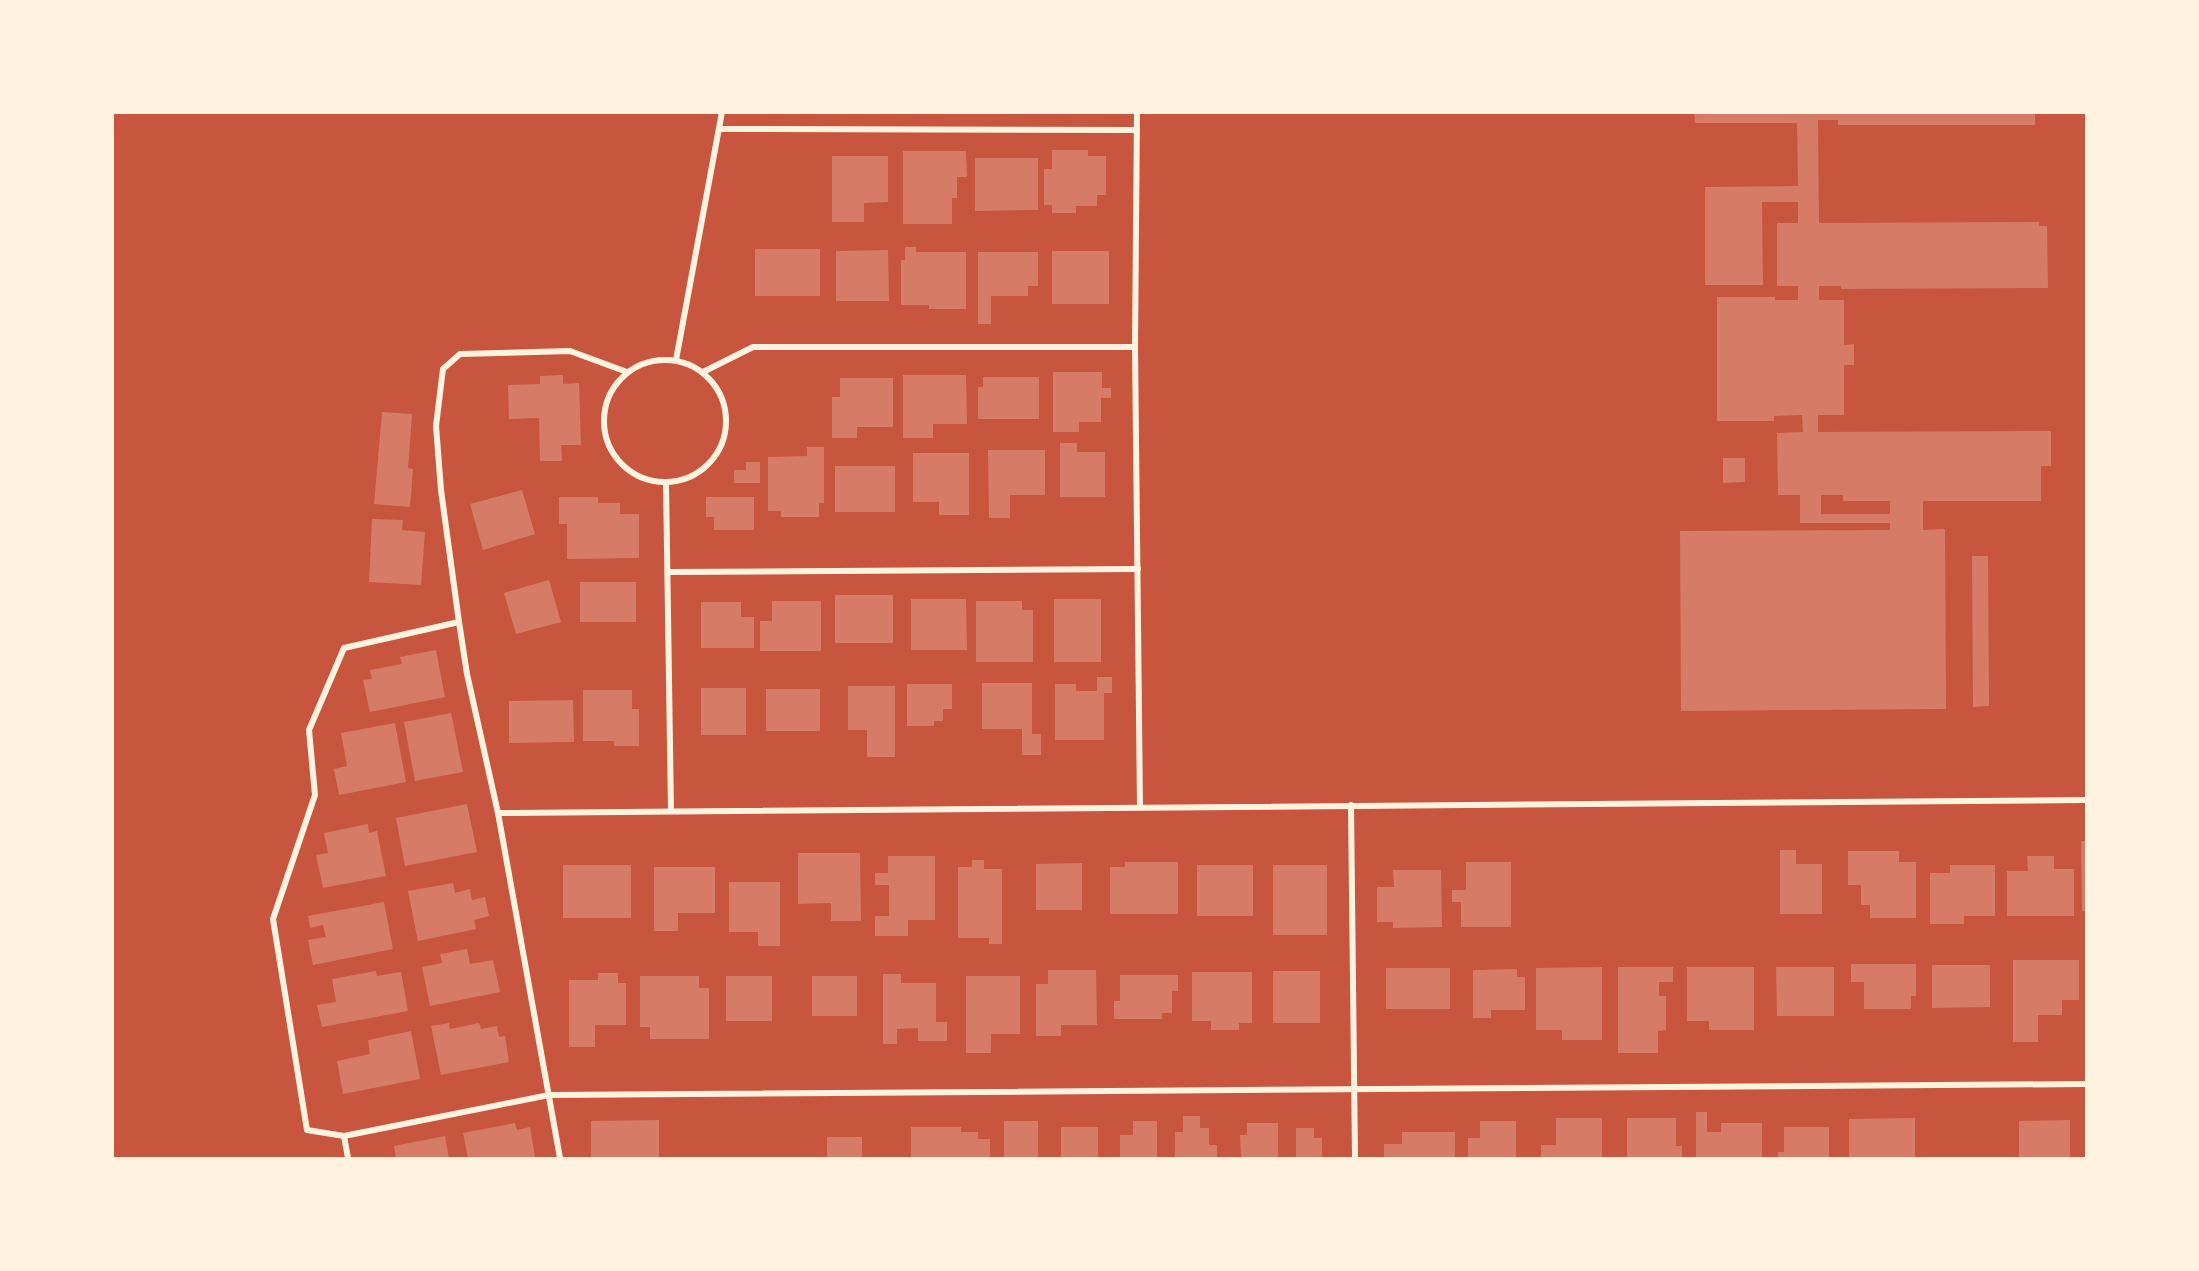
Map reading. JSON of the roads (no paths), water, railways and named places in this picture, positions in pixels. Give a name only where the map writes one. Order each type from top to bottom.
[{"type":"street","points":[[676,360],[722,112]]},
{"type":"street","points":[[1137,112],[1135,346],[1140,807]]},
{"type":"street","points":[[719,129],[1136,130]]},
{"type":"street","points":[[703,372],[753,347],[1135,346]]},
{"type":"street","points":[[560,1158],[498,813],[467,674],[441,490],[437,437],[443,369],[460,354],[570,351],[627,372]]},
{"type":"street","points":[[676,360],[703,372],[722,396],[727,426],[718,454],[695,475],[666,483],[641,478],[620,464],[606,442],[603,416],[610,392],[627,372],[650,361],[676,360]]},
{"type":"street","points":[[666,483],[671,811]]},
{"type":"street","points":[[669,572],[1138,569]]},
{"type":"street","points":[[459,622],[344,648],[309,730],[315,795],[273,919],[307,1130],[344,1136],[549,1095],[2086,1084]]},
{"type":"street","points":[[498,813],[2086,800]]},
{"type":"street","points":[[1351,805],[1355,1158]]},
{"type":"street","points":[[344,1136],[348,1158]]}]
